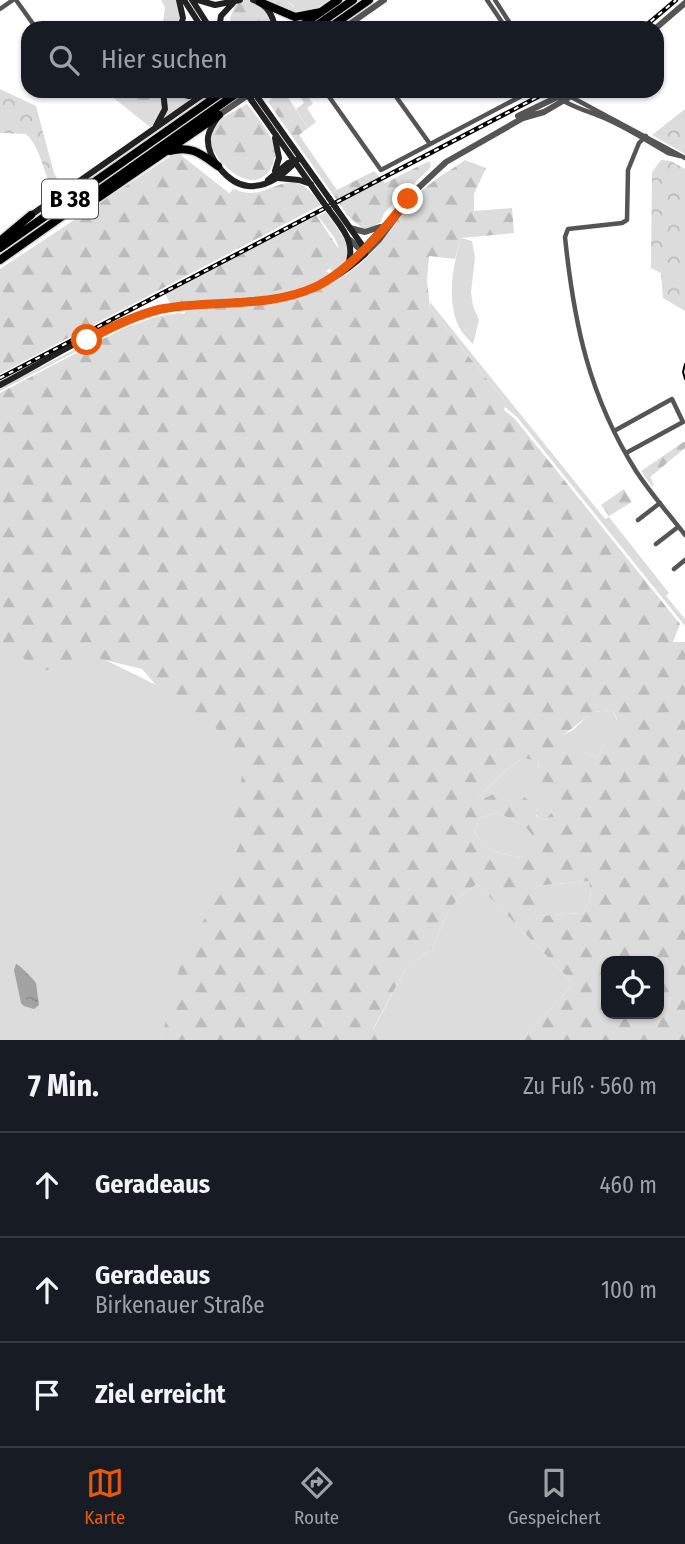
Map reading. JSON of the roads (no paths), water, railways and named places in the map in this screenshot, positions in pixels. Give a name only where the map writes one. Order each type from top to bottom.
[{"type":"highway","points":[[308,21],[338,0]]},
{"type":"highway","points":[[323,21],[353,0]]},
{"type":"highway","points":[[339,21],[369,0]]},
{"type":"highway","points":[[257,1],[295,18],[321,12]]},
{"type":"highway","name":"B 38","points":[[0,248],[214,98]]},
{"type":"highway","name":"B 38","points":[[0,260],[230,98]]},
{"type":"highway","points":[[79,205],[95,200],[219,115]]},
{"type":"highway","points":[[164,153],[188,148],[218,166]]},
{"type":"highway","points":[[0,239],[31,215]]},
{"type":"main road","points":[[181,0],[182,21]]},
{"type":"main road","points":[[181,0],[197,21]]},
{"type":"main road","points":[[195,0],[215,5],[237,1]]},
{"type":"main road","points":[[195,0],[206,21]]},
{"type":"main road","points":[[221,21],[222,16],[237,1]]},
{"type":"main road","points":[[257,1],[272,15],[273,21]]},
{"type":"main road","points":[[153,131],[165,109],[164,98]]},
{"type":"main road","points":[[31,215],[198,98]]},
{"type":"main road","points":[[257,98],[274,132],[326,200],[350,240],[348,266]]},
{"type":"main road","points":[[257,98],[311,184],[326,200]]},
{"type":"main road","points":[[219,115],[208,136],[210,151],[218,166],[242,185],[252,186],[267,182],[297,160]]},
{"type":"main road","points":[[274,132],[279,151],[275,176]]},
{"type":"main road","points":[[275,176],[311,184]]},
{"type":"main road","points":[[0,385],[112,327],[147,313],[181,306],[281,298],[309,290],[335,276],[363,251],[350,228],[332,209]]},
{"type":"street","points":[[354,21],[384,0]]},
{"type":"street","points":[[487,0],[501,21]]},
{"type":"street","points":[[495,0],[508,21]]},
{"type":"street","points":[[0,9],[13,1],[30,21]]},
{"type":"street","points":[[664,21],[685,3]]},
{"type":"street","points":[[219,115],[250,98]]},
{"type":"street","points":[[330,98],[380,170],[518,98]]},
{"type":"street","points":[[398,98],[430,144]]},
{"type":"street","points":[[363,251],[379,240],[396,215],[431,174],[473,140],[558,98]]},
{"type":"street","points":[[569,98],[682,157]]},
{"type":"street","points":[[570,98],[645,139]]},
{"type":"street","points":[[645,139],[636,153],[627,178],[627,220],[568,229],[565,237],[579,334],[597,392],[626,453],[685,535]]},
{"type":"street","points":[[363,251],[396,215]]},
{"type":"street","points":[[350,228],[371,231],[385,225]]},
{"type":"street","points":[[350,240],[363,251]]},
{"type":"street","points":[[614,430],[672,399],[683,422],[626,453]]},
{"type":"street","points":[[638,520],[660,503]]},
{"type":"street","points":[[656,544],[678,527]]},
{"type":"street","points":[[674,569],[685,560]]},
{"type":"water","points":[[16,964],[36,983],[39,1005],[34,1009],[21,1003],[14,970]]},
{"type":"tram line","points":[[685,364],[685,379]]},
{"type":"railway","points":[[651,21],[676,0]]},
{"type":"railway","points":[[0,378],[536,98]]}]
